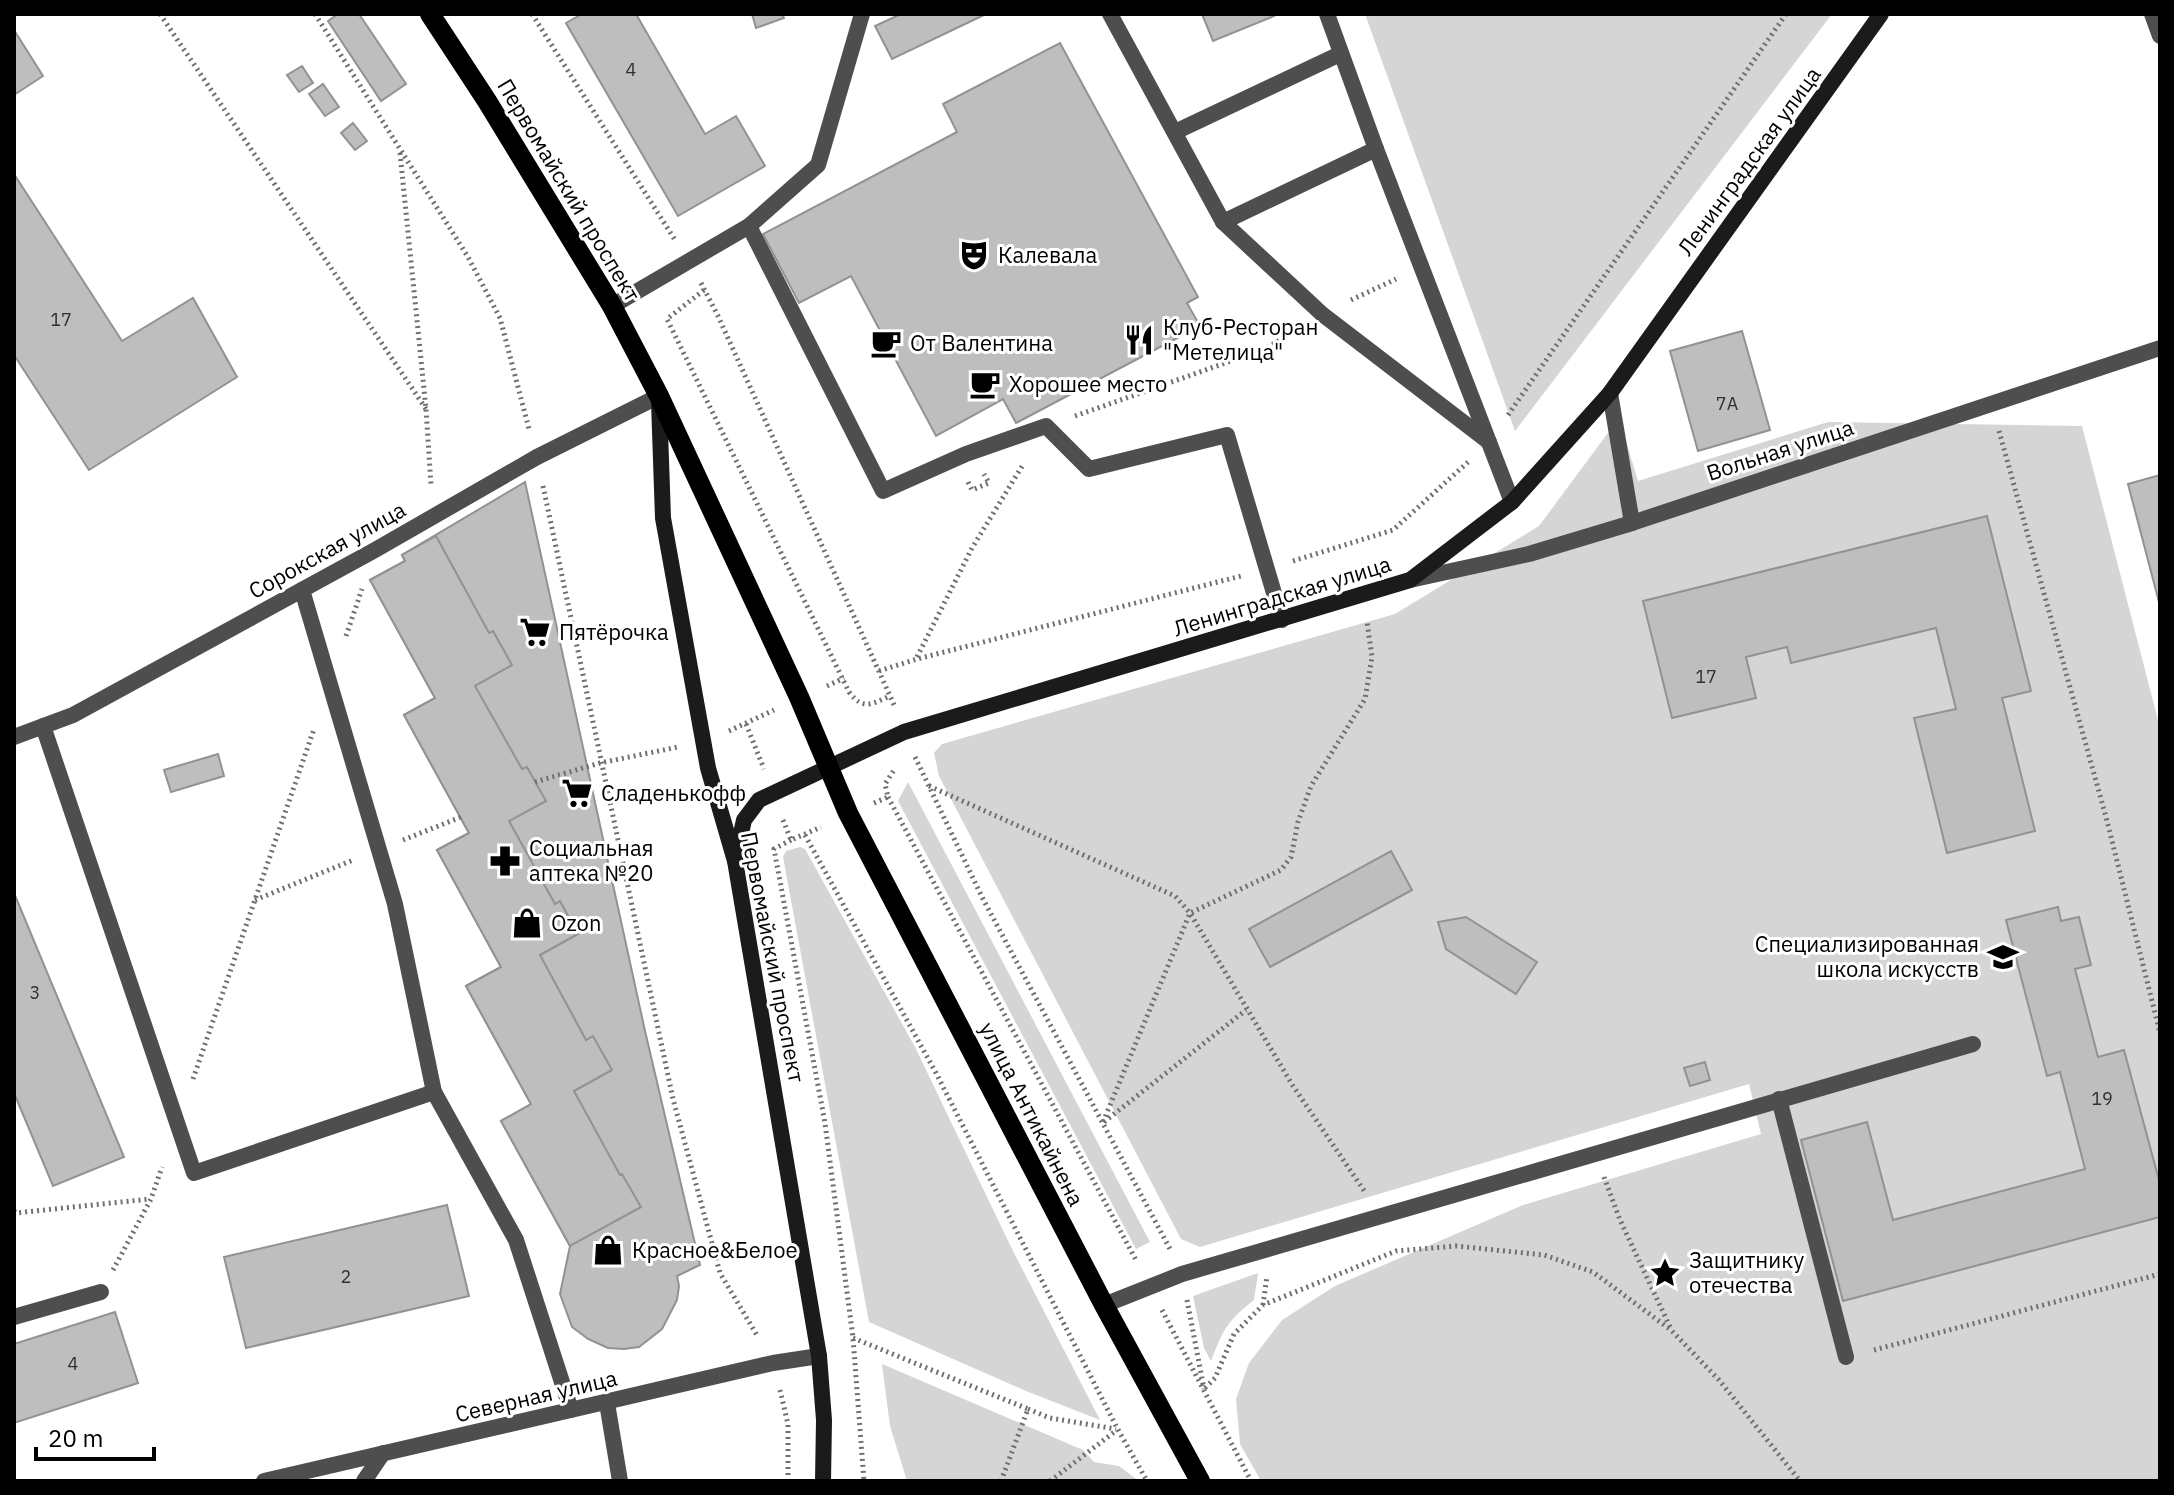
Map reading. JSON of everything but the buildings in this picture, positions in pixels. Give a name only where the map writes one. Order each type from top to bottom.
[{"type":"main road","name":"Первомайский проспект","points":[[430,14],[612,306],[659,396],[799,697],[827,767]]},
{"type":"main road","name":"Ленинградская улица","points":[[735,861],[744,820],[759,800],[904,732],[1410,580],[1512,502],[1610,393],[1881,14]]},
{"type":"main road","name":"Первомайский проспект","points":[[659,396],[663,518],[708,768],[735,861],[819,1356],[824,1420],[823,1481]]},
{"type":"main road","name":"улица Антикайнена","points":[[827,767],[1104,1305],[1200,1481]]},
{"type":"street","points":[[612,306],[749,226],[818,165],[862,14]]},
{"type":"street","points":[[1110,14],[1223,222],[1322,314],[1489,442]]},
{"type":"street","points":[[1327,14],[1512,502]]},
{"type":"street","points":[[2152,14],[2160,36]]},
{"type":"street","points":[[1175,132],[1340,54]]},
{"type":"street","points":[[1223,222],[1376,149]]},
{"type":"street","points":[[749,226],[883,491],[966,454],[1046,426],[1089,469],[1227,435],[1282,620]]},
{"type":"street","name":"Вольная улица","points":[[1410,580],[1529,554],[1632,523],[2160,348]]},
{"type":"street","points":[[1610,393],[1632,523]]},
{"type":"street","name":"Сорокская улица","points":[[14,737],[73,715],[375,550],[537,457],[659,396]]},
{"type":"street","points":[[302,590],[395,904],[434,1092],[516,1240],[571,1410]]},
{"type":"street","points":[[43,726],[194,1173],[434,1092]]},
{"type":"street","points":[[1104,1305],[1182,1274],[1973,1044]]},
{"type":"street","points":[[1779,1099],[1846,1357]]},
{"type":"street","points":[[14,1317],[101,1292]]},
{"type":"street","name":"Северная улица","points":[[264,1481],[773,1363],[819,1356]]},
{"type":"street","points":[[607,1403],[620,1481]]},
{"type":"street","points":[[364,1481],[383,1453]]},
{"type":"path","points":[[160,14],[426,409]]},
{"type":"path","points":[[315,14],[399,152],[468,257],[500,318],[537,457],[673,1099],[720,1273],[773,1363],[788,1424],[788,1481]]},
{"type":"path","points":[[532,14],[704,289],[890,696],[869,705],[857,702],[849,692],[667,319],[704,289]]},
{"type":"path","points":[[879,671],[1267,569],[1393,530],[1489,442],[1786,14]]},
{"type":"path","points":[[399,152],[426,409],[432,516]]},
{"type":"path","points":[[917,659],[972,548],[1046,426],[1265,349]]},
{"type":"path","points":[[1991,403],[2106,817],[2160,1033]]},
{"type":"path","points":[[101,1292],[151,1199],[375,550]]},
{"type":"path","points":[[1103,1122],[1190,913],[1281,870],[1291,857],[1298,822],[1311,786],[1365,699],[1372,657],[1362,595]]},
{"type":"path","points":[[915,757],[983,899],[1167,1243]]},
{"type":"path","points":[[535,782],[600,763]]},
{"type":"path","points":[[928,786],[1175,896],[1190,913],[1293,1086],[1382,1217],[1396,1251]]},
{"type":"path","points":[[888,797],[1251,1481]]},
{"type":"path","points":[[805,835],[936,1073],[1117,1429],[1147,1481]]},
{"type":"path","points":[[791,840],[774,849],[825,1123],[853,1338],[865,1479]]},
{"type":"path","points":[[1103,1122],[1246,1010]]},
{"type":"path","points":[[1596,1154],[1620,1220],[1671,1330]]},
{"type":"path","points":[[14,1211],[151,1199]]},
{"type":"path","points":[[1204,1389],[1215,1378],[1234,1334],[1263,1305],[1396,1251],[1456,1246],[1544,1255],[1593,1272],[1671,1330],[1719,1380],[1800,1481]]},
{"type":"path","points":[[1263,1305],[1269,1263]]},
{"type":"path","points":[[1846,1357],[2160,1274]]},
{"type":"path","points":[[1185,1290],[1204,1389]]},
{"type":"path","points":[[853,1338],[1050,1418],[1117,1429]]},
{"type":"path","points":[[1001,1481],[1028,1409]]},
{"type":"path","points":[[1050,1481],[1117,1429]]},
{"type":"shaded area","points":[[1365,14],[1832,14],[1515,431]]},
{"type":"shaded area","points":[[1619,418],[1638,481],[1828,422],[2082,426],[2160,728],[2160,1481],[1261,1481],[1240,1444],[1236,1399],[1249,1363],[1282,1320],[1335,1286],[1523,1205],[1761,1134],[1749,1084],[1200,1247],[1181,1239],[939,776],[934,753],[942,744],[1395,614],[1539,526]]},
{"type":"shaded area","points":[[908,782],[1150,1242],[1136,1249],[898,801]]},
{"type":"shaded area","points":[[800,847],[805,849],[915,1047],[1012,1249],[1100,1420],[869,1322],[783,857],[786,851]]},
{"type":"shaded area","points":[[1258,1273],[1254,1300],[1227,1327],[1211,1361],[1204,1348],[1193,1296]]},
{"type":"shaded area","points":[[882,1364],[1083,1450],[1094,1462],[1119,1466],[1139,1481],[907,1481],[890,1426]]},
{"type":"place","name":"Калевала","points":[[974,255]]},
{"type":"place","name":"Клуб-Ресторан \"Метелица\"","points":[[1139,340]]},
{"type":"place","name":"От Валентина","points":[[886,343]]},
{"type":"place","name":"Хорошее место","points":[[985,384]]},
{"type":"place","name":"Пятёрочка","points":[[535,632]]},
{"type":"place","name":"Сладенькофф","points":[[577,793]]},
{"type":"place","name":"Социальная аптека №20","points":[[505,861]]},
{"type":"place","name":"Ozon","points":[[527,923]]},
{"type":"place","name":"Специализированная школа искусств","points":[[2003,957]]},
{"type":"place","name":"Красное&Белое","points":[[608,1250]]},
{"type":"place","name":"Защитнику отечества","points":[[1665,1273]]}]
